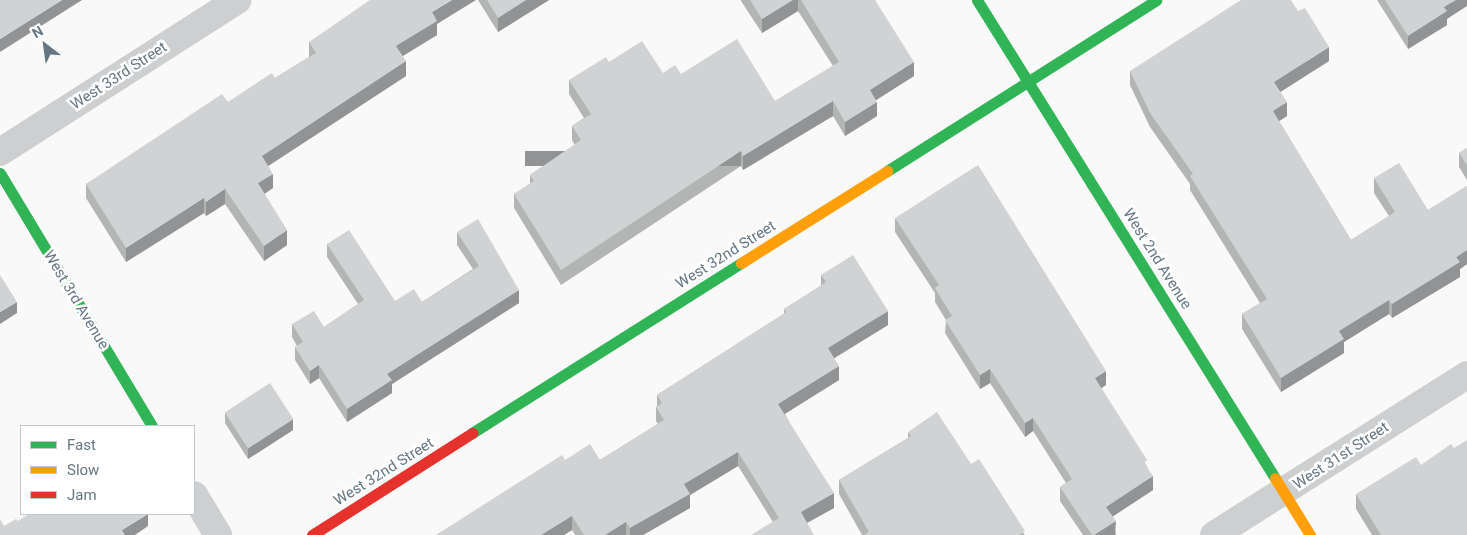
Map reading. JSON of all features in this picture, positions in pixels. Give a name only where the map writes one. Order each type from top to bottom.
[{"type":"street","name":"West 33rd Street","points":[[0,152],[238,0]]},
{"type":"street","name":"West 2nd Avenue","points":[[977,0],[1310,535]]},
{"type":"street","name":"West 32nd Street","points":[[312,535],[1156,0]]},
{"type":"street","name":"West 3rd Avenue","points":[[0,174],[151,425]]},
{"type":"street","name":"West 31st Street","points":[[1214,535],[1467,375]]},
{"type":"street","points":[[195,497],[218,535]]},
{"type":"building","points":[[0,0],[62,0],[0,39]]},
{"type":"building","points":[[370,0],[452,0],[432,12],[437,21],[396,46],[406,61],[262,156],[273,174],[258,183],[287,230],[264,246],[225,189],[206,202],[204,198],[126,248],[86,184],[222,94],[228,102],[272,73],[275,78],[316,53],[309,42]]},
{"type":"building","points":[[487,0],[526,0],[498,18]]},
{"type":"building","points":[[750,0],[793,0],[762,19]]},
{"type":"building","points":[[801,0],[875,0],[914,62],[870,90],[877,102],[845,122],[833,101],[743,156],[741,151],[561,270],[514,194],[534,181],[530,175],[581,140],[572,126],[591,114],[569,80],[606,57],[609,62],[642,41],[663,73],[675,65],[681,74],[737,39],[775,101],[839,62]]},
{"type":"building","points":[[1241,0],[1291,0],[1298,11],[1305,8],[1329,47],[1274,82],[1287,102],[1273,111],[1351,240],[1395,212],[1374,178],[1399,163],[1428,210],[1467,186],[1467,250],[1456,257],[1460,262],[1392,304],[1389,300],[1339,331],[1344,339],[1281,378],[1242,314],[1267,299],[1190,176],[1193,174],[1150,113],[1130,71]]},
{"type":"building","points":[[1385,0],[1456,0],[1444,7],[1447,11],[1408,36]]},
{"type":"building","points":[[1467,148],[1467,165],[1459,153]]},
{"type":"building","points":[[978,165],[1106,371],[1095,378],[1147,460],[1144,463],[1153,476],[1106,507],[1116,521],[1094,535],[1092,535],[1060,487],[1072,479],[1033,418],[1025,423],[990,369],[980,375],[945,320],[952,316],[935,288],[939,285],[895,218]]},
{"type":"building","points":[[478,219],[519,290],[387,374],[392,380],[347,409],[319,365],[310,371],[295,347],[303,342],[292,324],[314,311],[324,327],[364,300],[327,244],[349,230],[395,301],[414,289],[422,302],[479,266],[457,232]]},
{"type":"building","points":[[853,255],[888,311],[828,348],[839,366],[778,404],[834,493],[801,512],[814,535],[751,535],[779,518],[738,452],[684,484],[690,494],[630,528],[626,522],[605,535],[584,535],[572,516],[541,535],[436,535],[562,455],[565,460],[590,444],[600,460],[664,420],[656,407],[662,403],[657,395],[786,312],[784,309],[826,282],[821,275]]},
{"type":"building","points":[[0,275],[17,302],[0,312]]},
{"type":"building","points":[[270,383],[293,419],[248,448],[225,412]]},
{"type":"building","points":[[937,412],[971,464],[979,459],[1025,531],[1019,535],[864,535],[869,532],[839,480],[911,436],[908,432]]},
{"type":"building","points":[[1467,440],[1467,535],[1381,535],[1356,494],[1416,457],[1421,465],[1451,444],[1454,448]]},
{"type":"building","points":[[27,515],[145,515],[122,530],[125,535],[0,535],[0,519],[4,526],[16,519],[18,521]]},
{"type":"traffic: fast","points":[[977,0],[1275,478]]},
{"type":"traffic: fast","points":[[887,171],[1156,0]]},
{"type":"traffic: fast","points":[[0,173],[151,425]]},
{"type":"traffic: fast","points":[[472,433],[741,263]]},
{"type":"traffic: slow","points":[[741,263],[887,171]]},
{"type":"traffic: slow","points":[[1275,478],[1310,535]]},
{"type":"traffic: jam","points":[[312,535],[472,433]]}]
